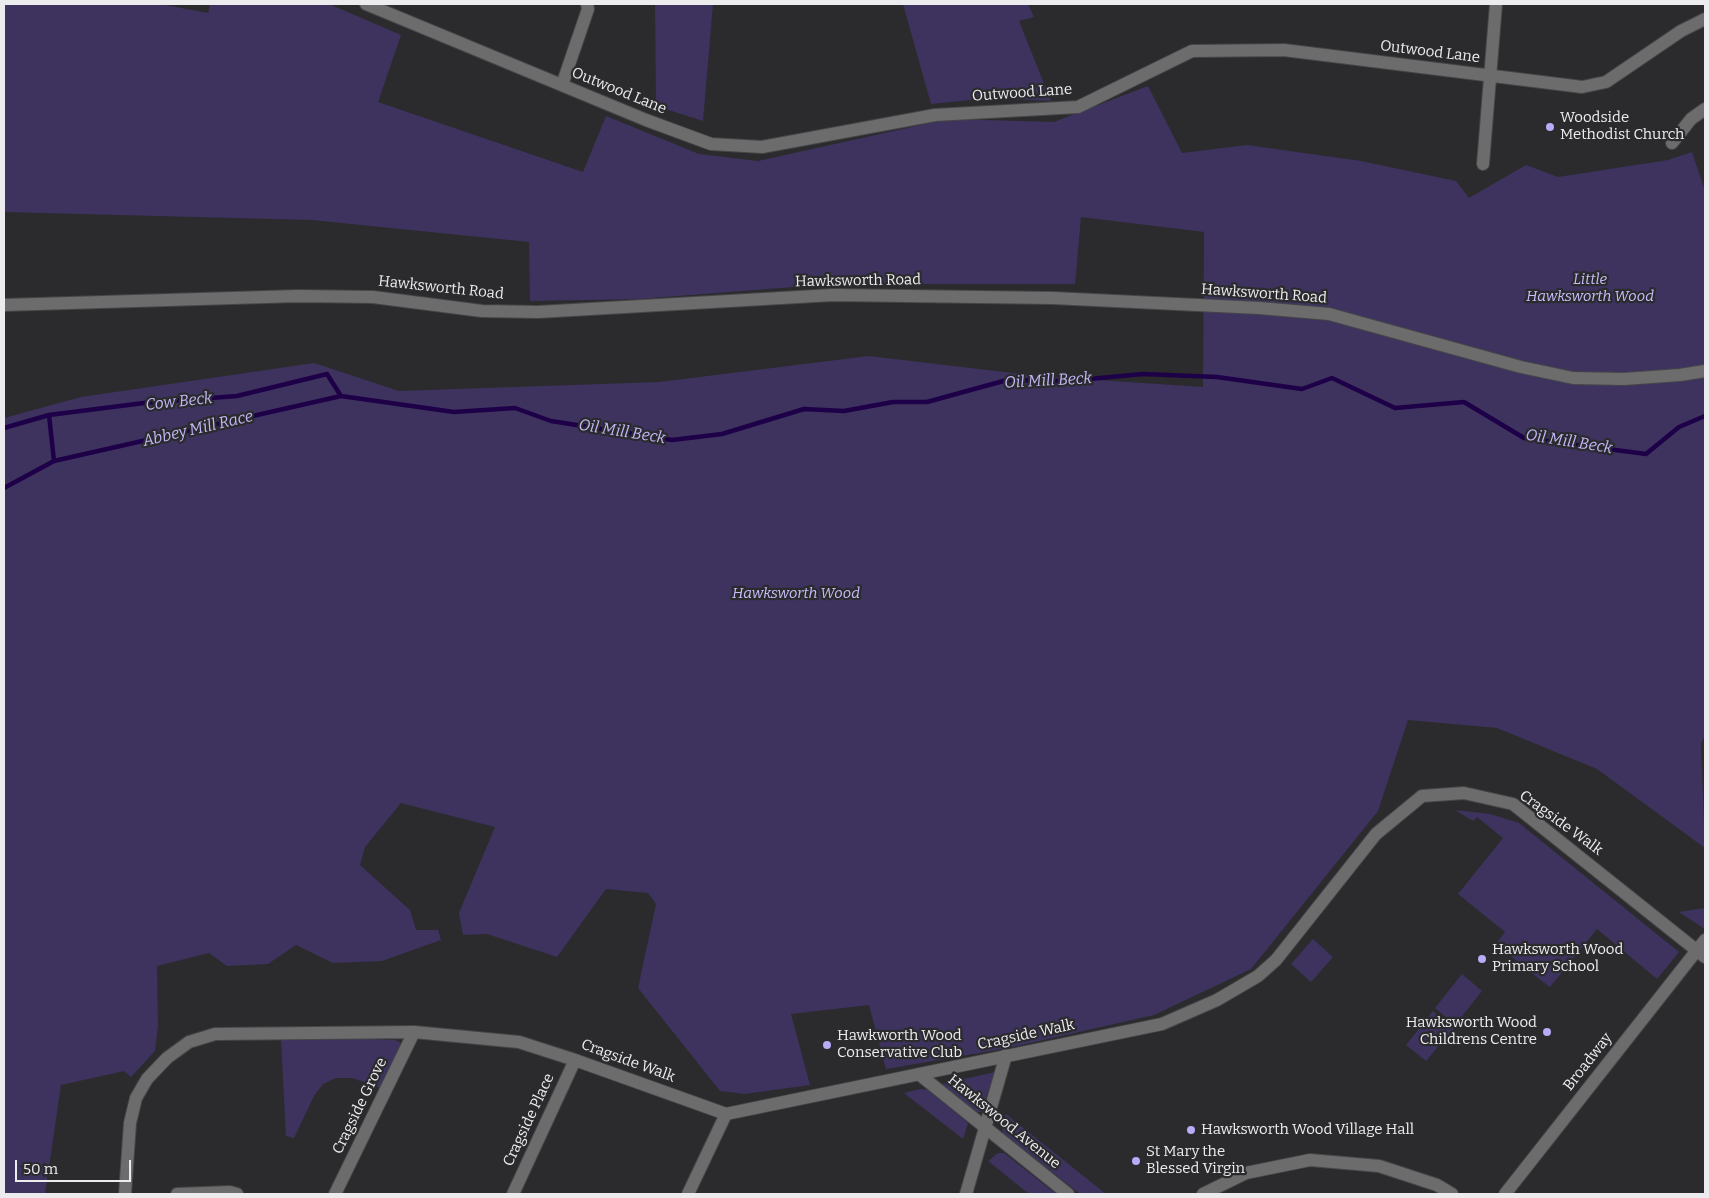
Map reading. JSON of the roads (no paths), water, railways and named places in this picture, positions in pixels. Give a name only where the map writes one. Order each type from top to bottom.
[{"type":"street","name":"Outwood Lane","points":[[366,4],[711,144],[762,147],[935,115],[1078,107],[1192,50],[1284,50],[1582,88],[1606,82],[1681,31],[1705,19]]},
{"type":"street","points":[[562,85],[588,8],[587,4]]},
{"type":"street","points":[[1483,164],[1496,4]]},
{"type":"street","points":[[1672,143],[1691,119],[1705,109]]},
{"type":"street","name":"Hawksworth Road","points":[[4,305],[308,296],[373,297],[482,311],[538,312],[833,295],[1054,298],[1259,308],[1329,314],[1521,367],[1573,378],[1624,379],[1680,375],[1705,371]]},
{"type":"street","name":"Cragside Walk","points":[[125,1194],[130,1123],[136,1098],[147,1079],[166,1058],[188,1042],[215,1034],[414,1032],[518,1042],[575,1060],[726,1114],[1162,1024],[1216,1000],[1258,976],[1276,960],[1376,834],[1422,796],[1464,793],[1513,804],[1701,954]]},
{"type":"street","name":"Broadway","points":[[1505,1194],[1701,954],[1705,940]]},
{"type":"street","name":"Cragside Grove","points":[[335,1194],[414,1032]]},
{"type":"street","points":[[966,1194],[1006,1055]]},
{"type":"street","name":"Cragside Place","points":[[513,1194],[575,1060]]},
{"type":"street","name":"Hawkswood Avenue","points":[[920,1075],[1068,1194]]},
{"type":"street","points":[[688,1194],[726,1114]]},
{"type":"street","points":[[1203,1194],[1246,1173],[1310,1160],[1379,1166],[1437,1185],[1452,1194]]},
{"type":"street","points":[[177,1194],[220,1192],[237,1194]]},
{"type":"waterway","name":"Cow Beck","points":[[4,428],[49,415],[144,403],[237,396],[327,374],[341,396]]},
{"type":"waterway","name":"Oil Mill Beck","points":[[4,488],[54,461],[341,396],[454,412],[515,408],[551,421],[672,440],[722,434],[804,409],[844,411],[893,402],[927,402],[1007,380],[1068,381],[1143,374],[1217,377],[1302,389],[1332,378],[1395,408],[1464,402],[1524,438],[1646,454],[1679,427],[1705,416]]},
{"type":"waterway","name":"Abbey Mill Race","points":[[49,415],[54,461]]},
{"type":"place","name":"Woodside Methodist Church","points":[[1550,127]]},
{"type":"place","name":"Hawksworth Wood Primary School","points":[[1482,959]]},
{"type":"place","name":"Hawksworth Wood Childrens Centre","points":[[1547,1032]]},
{"type":"place","name":"Hawkworth Wood Conservative Club","points":[[827,1045]]},
{"type":"place","name":"Hawksworth Wood Village Hall","points":[[1191,1130]]},
{"type":"place","name":"St Mary the Blessed Virgin","points":[[1136,1161]]},
{"type":"park label","name":"Little Hawksworth Wood","points":[[1590,288]]},
{"type":"park label","name":"Hawksworth Wood","points":[[796,594]]}]
